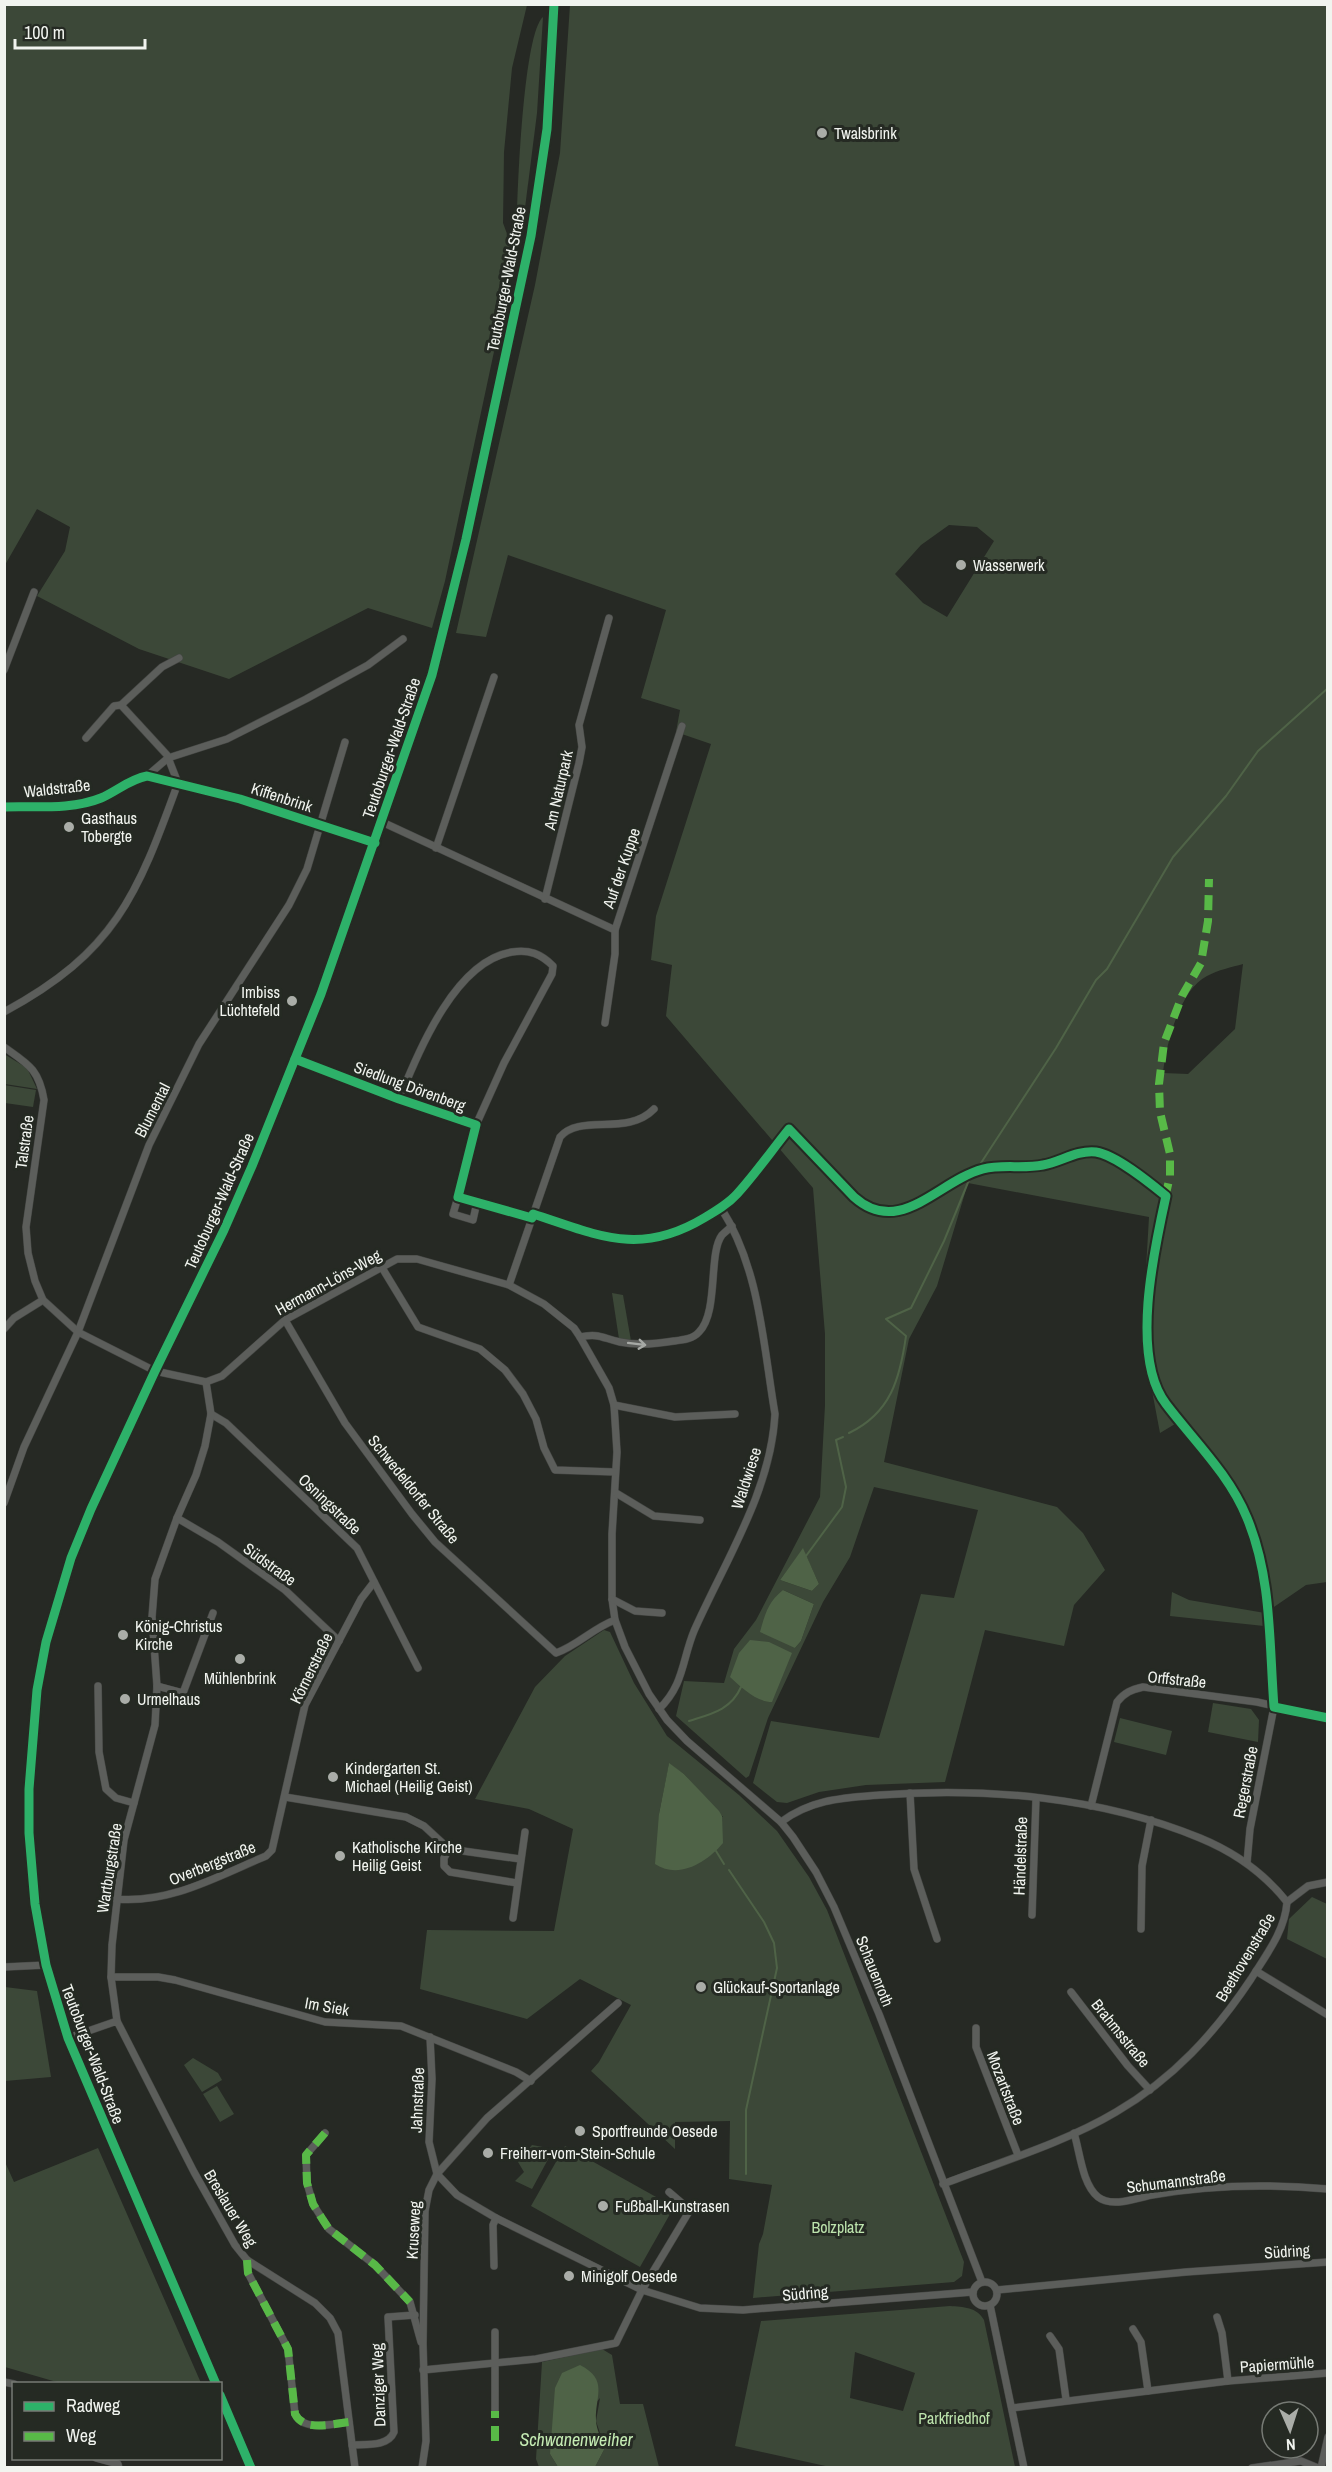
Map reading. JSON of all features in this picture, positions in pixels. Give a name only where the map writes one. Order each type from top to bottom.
[{"type":"main road","name":"Teutoburger-Wald-Straße","points":[[215,2382],[68,2038],[46,1965],[35,1904],[29,1833],[29,1789],[37,1690],[46,1642],[71,1558],[91,1509],[155,1371],[224,1230],[295,1059],[321,994],[375,843],[441,640],[466,539],[533,225],[547,129],[552,76],[554,4]]},
{"type":"main road","points":[[222,2401],[251,2468]]},
{"type":"street","points":[[4,670],[34,592]]},
{"type":"street","name":"Am Naturpark","points":[[545,899],[579,764],[582,747],[579,725],[609,618]]},
{"type":"street","name":"Waldstraße","points":[[4,807],[81,803],[100,798],[138,777],[147,776],[168,759],[227,739],[306,699],[368,665],[403,639]]},
{"type":"street","points":[[4,643],[13,646]]},
{"type":"street","points":[[86,738],[114,706],[121,705],[162,667],[179,658]]},
{"type":"street","points":[[436,848],[494,677]]},
{"type":"street","points":[[4,1012],[53,983],[77,965],[120,915],[143,875],[178,783],[168,759],[121,705]]},
{"type":"street","name":"Auf der Kuppe","points":[[605,1023],[615,954],[615,930],[682,726]]},
{"type":"street","name":"Blumental","points":[[4,1503],[24,1447],[78,1332],[149,1145],[199,1044],[289,905],[307,869],[345,742]]},
{"type":"street","points":[[147,776],[178,783]]},
{"type":"street","name":"Kiffenbrink","points":[[178,783],[240,799],[375,843]]},
{"type":"street","points":[[382,822],[615,930]]},
{"type":"street","name":"Siedlung Dörenberg","points":[[399,1099],[421,1046],[444,1008],[474,970],[496,955],[515,951],[532,952],[545,958],[553,966],[552,974],[504,1063],[476,1125],[458,1197]]},
{"type":"street","name":"Talstraße","points":[[4,1047],[33,1068],[41,1084],[44,1100],[26,1227],[28,1253],[35,1281],[43,1300],[78,1332],[155,1371]]},
{"type":"street","name":"Siedlung Dörenberg","points":[[295,1059],[399,1099],[476,1125]]},
{"type":"street","points":[[509,1285],[556,1145],[567,1129],[576,1125],[604,1126],[630,1122],[649,1114],[654,1109]]},
{"type":"street","points":[[477,1202],[473,1220],[453,1215],[458,1197],[532,1216],[610,1238],[653,1239],[669,1235],[721,1208],[736,1196],[789,1129]]},
{"type":"street","name":"Waldwiese","points":[[659,1709],[677,1687],[693,1633],[748,1516],[766,1470],[774,1427],[775,1414],[760,1318],[749,1267],[732,1226],[721,1208]]},
{"type":"street","points":[[580,1337],[596,1333],[619,1342],[647,1345],[690,1339],[705,1323],[718,1245],[722,1235],[732,1226]]},
{"type":"street","name":"Hermann-Löns-Weg","points":[[206,1382],[222,1376],[285,1320],[397,1259],[417,1259],[509,1285],[544,1304],[574,1328],[609,1388],[614,1405],[616,1493],[612,1534],[612,1599],[615,1620],[625,1647],[667,1720]]},
{"type":"street","points":[[381,1266],[418,1327],[480,1349],[505,1370],[523,1394],[536,1419],[544,1448],[555,1470],[615,1472]]},
{"type":"street","points":[[4,1329],[14,1318],[43,1300]]},
{"type":"street","name":"Schwedeldorfer Straße","points":[[285,1320],[345,1423],[405,1505],[435,1542],[514,1617],[556,1653],[566,1649],[600,1625],[615,1620]]},
{"type":"street","points":[[155,1371],[206,1382]]},
{"type":"street","name":"Wartburgstraße","points":[[117,2021],[111,1977],[116,1899],[124,1840],[155,1725],[157,1686],[152,1617],[155,1579],[177,1518],[196,1475],[211,1414],[206,1382]]},
{"type":"street","points":[[614,1405],[675,1417],[735,1414]]},
{"type":"street","name":"Osningstraße","points":[[211,1414],[226,1423],[357,1548],[418,1668]]},
{"type":"street","points":[[616,1493],[654,1516],[700,1520]]},
{"type":"street","name":"Südstraße","points":[[177,1518],[218,1542],[285,1590],[339,1641]]},
{"type":"street","name":"Körnerstraße","points":[[283,1808],[305,1705],[361,1599],[374,1582]]},
{"type":"street","points":[[612,1599],[635,1611],[662,1613]]},
{"type":"street","points":[[157,1686],[183,1693],[213,1612]]},
{"type":"street","points":[[98,1686],[99,1752],[106,1789],[116,1798],[134,1803]]},
{"type":"street","name":"Orffstraße","points":[[1091,1806],[1117,1702],[1124,1693],[1143,1687],[1257,1702],[1274,1707]]},
{"type":"street","points":[[1274,1707],[1328,1718]]},
{"type":"street","name":"Regerstraße","points":[[1248,1863],[1250,1829],[1274,1707]]},
{"type":"street","name":"Schauenroth","points":[[667,1720],[687,1741],[781,1822],[816,1872],[834,1907],[879,2014],[982,2282]]},
{"type":"street","points":[[910,1793],[914,1869],[937,1939]]},
{"type":"street","name":"Beethovenstraße","points":[[781,1822],[800,1808],[818,1803],[910,1793],[993,1794],[1091,1806],[1151,1820],[1201,1839],[1248,1863],[1276,1888],[1287,1902],[1286,1917],[1280,1932],[1231,2009],[1208,2038],[1177,2068],[1150,2090],[1115,2113],[1074,2133],[943,2184]]},
{"type":"street","points":[[285,1797],[406,1817],[424,1826],[449,1849],[520,1859]]},
{"type":"street","name":"Händelstraße","points":[[1032,1915],[1036,1798]]},
{"type":"street","name":"Overbergstraße","points":[[116,1899],[135,1901],[177,1894],[266,1856],[272,1850],[283,1808]]},
{"type":"street","points":[[1141,1929],[1142,1866],[1151,1820]]},
{"type":"street","points":[[513,1918],[525,1832]]},
{"type":"street","points":[[449,1849],[444,1858],[444,1866],[450,1872],[517,1883]]},
{"type":"street","points":[[1287,1902],[1308,1886],[1328,1882]]},
{"type":"street","points":[[4,1967],[46,1965]]},
{"type":"street","points":[[1256,1971],[1328,2015]]},
{"type":"street","name":"Im Siek","points":[[111,1977],[158,1977],[325,2022],[401,2026],[516,2072],[531,2081]]},
{"type":"street","name":"Brahmsstraße","points":[[1071,1992],[1128,2066],[1150,2090]]},
{"type":"street","name":"Kruseweg","points":[[422,2468],[426,2441],[423,2370],[425,2211],[429,2190],[436,2174],[487,2118],[618,2003]]},
{"type":"street","points":[[68,2038],[117,2021]]},
{"type":"street","name":"Breslauer Weg","points":[[117,2021],[194,2172],[235,2245],[247,2260],[315,2303],[330,2318],[338,2333],[355,2468]]},
{"type":"street","name":"Mozartstraße","points":[[976,2028],[976,2047],[1018,2155]]},
{"type":"street","name":"Jahnstraße","points":[[430,2037],[432,2079],[429,2142],[433,2164]]},
{"type":"street","points":[[325,2133],[306,2155],[307,2183],[313,2204],[329,2229],[375,2265],[410,2302],[420,2342],[423,2344]]},
{"type":"street","name":"Schumannstraße","points":[[1074,2133],[1089,2186],[1100,2199],[1117,2202],[1172,2192],[1251,2186],[1328,2189]]},
{"type":"street","name":"Südring","points":[[433,2164],[436,2174],[457,2195],[496,2218],[642,2290],[700,2308],[743,2310],[973,2292]]},
{"type":"street","points":[[423,2370],[536,2359],[616,2343],[642,2290],[690,2210],[669,2192]]},
{"type":"street","points":[[494,2266],[493,2225],[496,2218]]},
{"type":"street","points":[[247,2260],[248,2273],[288,2349],[295,2414],[299,2422],[306,2425],[349,2422]]},
{"type":"street","name":"Südring","points":[[997,2290],[1186,2272],[1328,2262]]},
{"type":"street","points":[[982,2282],[989,2282],[997,2290],[996,2299],[990,2304],[983,2305],[976,2302],[973,2292],[982,2282]]},
{"type":"street","points":[[990,2304],[1024,2468]]},
{"type":"street","name":"Danziger Weg","points":[[352,2445],[385,2442],[391,2439],[394,2432],[388,2318],[415,2315]]},
{"type":"street","name":"Papiermühle","points":[[1217,2317],[1222,2333],[1228,2381]]},
{"type":"street","points":[[1132,2329],[1141,2342],[1148,2391]]},
{"type":"street","points":[[495,2332],[495,2411]]},
{"type":"street","points":[[1050,2336],[1059,2349],[1066,2399]]},
{"type":"street","name":"Papiermühle","points":[[1012,2408],[1066,2399],[1228,2381],[1328,2373]]},
{"type":"street","points":[[1252,2468],[1301,2461],[1319,2468],[1328,2437]]},
{"type":"street","points":[[103,2460],[118,2464],[119,2468]]},
{"type":"green space","points":[[5,5],[527,5],[512,68],[504,152],[503,223],[510,242],[517,244],[445,581],[432,628],[368,608],[229,679],[139,649],[37,596],[65,551],[70,527],[37,509],[5,565]]},
{"type":"green space","points":[[570,5],[1327,5],[1327,1582],[1306,1585],[1271,1609],[1266,1573],[1258,1547],[1241,1508],[1220,1472],[1180,1421],[1160,1433],[1142,1338],[1149,1217],[968,1183],[937,1286],[909,1339],[884,1462],[1057,1507],[1083,1533],[1105,1570],[1074,1605],[1064,1646],[985,1630],[945,1782],[866,1785],[819,1792],[787,1803],[777,1802],[753,1783],[771,1721],[879,1738],[921,1594],[954,1598],[978,1510],[874,1487],[850,1557],[823,1602],[768,1718],[749,1776],[746,1778],[676,1716],[684,1681],[724,1683],[734,1649],[756,1620],[820,1497],[825,1405],[825,1334],[813,1188],[666,1016],[672,965],[651,960],[656,916],[711,744],[676,732],[680,710],[641,698],[666,610],[508,555],[486,637],[456,633],[535,285],[560,153]],"holes":[[[949,525],[977,527],[994,541],[947,617],[923,603],[895,574],[921,545]],[[1243,964],[1235,1029],[1188,1074],[1163,1073],[1167,1047],[1182,1005],[1197,983],[1220,970]],[[803,1549],[819,1584],[812,1591],[780,1580]],[[783,1590],[814,1604],[801,1641],[795,1648]]]},
{"type":"green space","points":[[543,17],[537,113],[525,208],[523,218],[520,220],[517,209],[523,107],[531,49],[536,29]]},
{"type":"green space","points":[[4,1054],[27,1068],[37,1089],[5,1084]]},
{"type":"green space","points":[[4,1085],[36,1090],[33,1107],[5,1103]]},
{"type":"green space","points":[[612,1293],[623,1295],[631,1341],[619,1339]]},
{"type":"green space","points":[[1172,1592],[1189,1600],[1265,1613],[1264,1626],[1170,1616]]},
{"type":"green space","name":"Bolzplatz","points":[[604,1630],[610,1632],[634,1683],[667,1736],[739,1795],[777,1831],[809,1877],[827,1910],[964,2262],[962,2276],[954,2282],[753,2298],[759,2244],[772,2185],[729,2179],[730,2121],[675,2122],[675,2149],[591,2071],[599,2062],[631,2005],[580,1979],[527,2019],[420,1989],[427,1930],[554,1931],[573,1829],[529,1809],[475,1799],[535,1687],[565,1656]],"holes":[[[669,1764],[684,1774],[723,1817],[659,1814]]]},
{"type":"green space","points":[[1213,1703],[1251,1709],[1259,1720],[1258,1742],[1208,1732]]},
{"type":"green space","points":[[1120,1718],[1172,1731],[1166,1755],[1114,1742]]},
{"type":"green space","points":[[1312,1897],[1327,1904],[1327,1959],[1287,1939],[1289,1919]]},
{"type":"green space","points":[[5,1987],[37,1991],[51,2077],[5,2081]]},
{"type":"green space","points":[[193,2058],[218,2073],[222,2080],[202,2092],[184,2065]]},
{"type":"green space","points":[[217,2086],[234,2114],[220,2122],[203,2094]]},
{"type":"green space","points":[[532,2145],[552,2152],[532,2189],[515,2181],[524,2172],[518,2162]]},
{"type":"green space","name":"Fußball-Kunstrasen","points":[[565,2146],[674,2207],[640,2267],[531,2206]]},
{"type":"green space","points":[[98,2148],[201,2382],[57,2382],[5,2367],[5,2162],[14,2182]]},
{"type":"green space","name":"Parkfriedhof","points":[[950,2306],[965,2307],[978,2312],[984,2320],[1015,2467],[830,2467],[735,2446],[761,2321]],"holes":[[[855,2352],[915,2373],[903,2411],[850,2398]]]},
{"type":"green space","points":[[602,2349],[612,2355],[620,2404],[643,2404],[659,2467],[595,2467],[605,2448],[596,2421],[600,2398],[550,2454],[558,2467],[539,2467],[536,2459],[542,2362]]},
{"type":"water","points":[[803,1548],[819,1584],[812,1591],[780,1580]]},
{"type":"water","points":[[783,1590],[814,1604],[801,1641],[795,1648],[760,1632],[770,1604]]},
{"type":"water","points":[[750,1640],[769,1642],[792,1653],[772,1702],[760,1700],[730,1677],[739,1653]]},
{"type":"water","points":[[669,1763],[684,1774],[722,1816],[723,1843],[709,1857],[692,1867],[674,1870],[655,1864],[659,1814]]},
{"type":"water","name":"Schwanenweiher","points":[[580,2365],[595,2377],[598,2383],[596,2423],[605,2448],[595,2467],[558,2467],[550,2454],[555,2388],[562,2373]]},
{"type":"waterway","points":[[979,1166],[1056,1048],[1096,980],[1107,969],[1173,857],[1226,796],[1258,751],[1328,688]]},
{"type":"waterway","points":[[849,1433],[875,1415],[891,1393],[900,1366],[906,1336],[886,1319],[911,1308],[944,1241],[969,1180]]},
{"type":"waterway","points":[[806,1556],[842,1507],[846,1487],[836,1440],[843,1437]]},
{"type":"waterway","points":[[689,1721],[720,1710],[732,1701],[741,1687]]},
{"type":"waterway","points":[[716,1851],[724,1864]]},
{"type":"waterway","points":[[729,1870],[764,1922],[774,1943],[777,1968],[746,2110],[746,2174]]},
{"type":"marked path","points":[[1165,1198],[1170,1176],[1170,1154],[1160,1112],[1159,1084],[1164,1043],[1182,996],[1201,963],[1208,921],[1209,879]]},
{"type":"marked path","points":[[325,2133],[306,2155],[307,2183],[313,2204],[329,2229],[375,2265],[410,2302]]},
{"type":"marked path","points":[[247,2260],[248,2273],[288,2349],[295,2414],[299,2420],[312,2425],[349,2422]]},
{"type":"marked path","points":[[495,2411],[495,2441]]},
{"type":"cycle path","points":[[215,2382],[68,2038],[46,1965],[35,1904],[29,1833],[29,1789],[37,1690],[46,1642],[71,1558],[91,1509],[224,1230],[252,1166],[321,994],[432,675],[466,539],[531,236],[547,129],[554,4]]},
{"type":"cycle path","points":[[4,807],[53,807],[90,802],[147,776],[240,799],[375,843]]},
{"type":"cycle path","points":[[295,1059],[399,1099],[476,1125],[458,1197],[532,1218],[533,1214],[599,1235],[618,1238],[659,1237],[681,1230],[717,1210],[737,1194],[789,1129],[854,1197],[871,1208],[887,1212],[919,1203],[966,1175],[983,1169],[1043,1165],[1075,1154],[1089,1152],[1104,1154],[1123,1164],[1166,1196],[1151,1273],[1147,1332],[1149,1359],[1155,1384],[1166,1404],[1221,1472],[1247,1518],[1255,1541],[1265,1587],[1274,1707],[1328,1718]]},
{"type":"cycle path","points":[[222,2400],[251,2468]]},
{"type":"place","name":"Twalsbrink","points":[[822,133]]},
{"type":"place","name":"Wasserwerk","points":[[961,565]]},
{"type":"place","name":"Gasthaus Tobergte","points":[[69,827]]},
{"type":"place","name":"Imbiss Lüchtefeld","points":[[292,1001]]},
{"type":"place","name":"König-Christus Kirche","points":[[123,1635]]},
{"type":"place","name":"Mühlenbrink","points":[[240,1659]]},
{"type":"place","name":"Urmelhaus","points":[[125,1699]]},
{"type":"place","name":"Kindergarten St. Michael (Heilig Geist)","points":[[333,1777]]},
{"type":"place","name":"Katholische Kirche Heilig Geist","points":[[340,1856]]},
{"type":"place","name":"Glückauf-Sportanlage","points":[[701,1987]]},
{"type":"place","name":"Sportfreunde Oesede","points":[[580,2131]]},
{"type":"place","name":"Freiherr-vom-Stein-Schule","points":[[488,2153]]},
{"type":"place","name":"Fußball-Kunstrasen","points":[[603,2206]]},
{"type":"place","name":"Minigolf Oesede","points":[[569,2276]]}]
